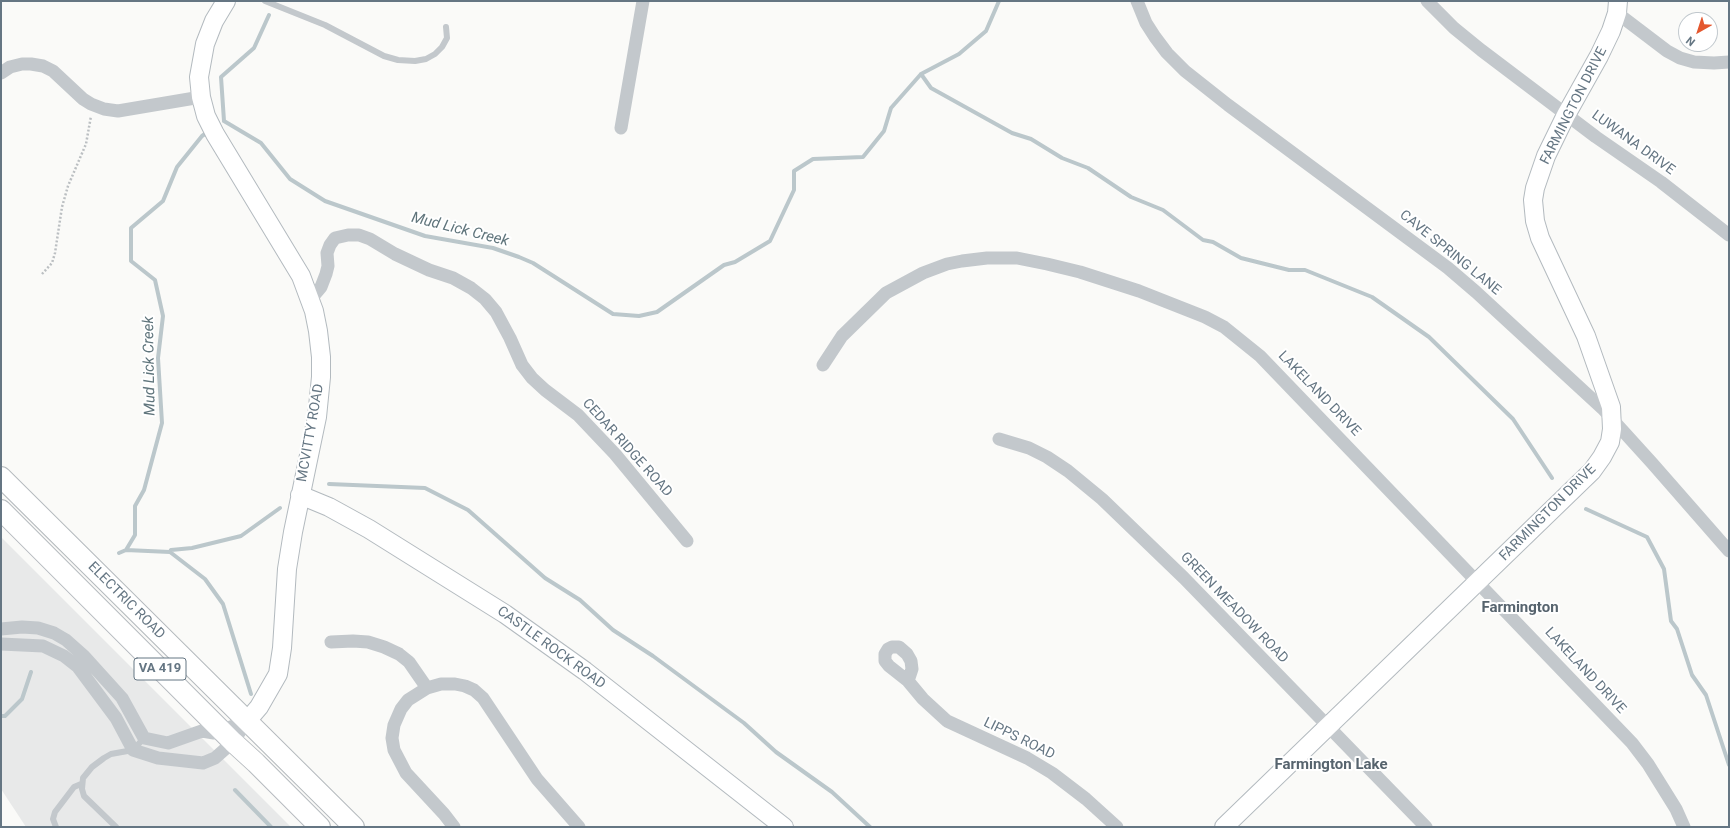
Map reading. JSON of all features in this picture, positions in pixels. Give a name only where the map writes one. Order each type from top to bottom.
[{"type":"main road","name":"ELECTRIC ROAD","points":[[1,477],[354,827]]},
{"type":"main road","name":"ELECTRIC ROAD","points":[[1,510],[320,827]]},
{"type":"street","name":"MCVITTY ROAD","points":[[226,1],[214,21],[204,44],[199,77],[201,97],[212,128],[301,276],[310,300],[318,331],[321,357],[321,377],[317,417],[300,495],[287,569],[282,648],[278,674],[259,707],[247,721]]},
{"type":"street","points":[[621,128],[643,1]]},
{"type":"street","name":"CAVE SPRING LANE","points":[[1137,1],[1146,23],[1154,37],[1185,71],[1228,105],[1448,268],[1482,297],[1603,409],[1658,468],[1729,551]]},
{"type":"street","name":"LUWANA DRIVE","points":[[1427,1],[1454,28],[1480,50],[1566,115],[1661,182],[1729,235]]},
{"type":"street","points":[[1618,7],[1667,51],[1680,58],[1694,62],[1729,62]]},
{"type":"street","name":"FARMINGTON DRIVE","points":[[1224,827],[1478,583],[1592,471],[1610,442],[1612,420],[1611,407],[1606,391],[1586,336],[1540,238],[1535,221],[1533,200],[1535,188],[1546,156],[1566,115],[1600,56],[1611,31],[1618,7]]},
{"type":"street","points":[[1,72],[10,67],[22,64],[43,66],[53,71],[91,104],[104,109],[118,111],[201,97]]},
{"type":"street","name":"CEDAR RIDGE ROAD","points":[[310,300],[321,287],[326,274],[330,245],[335,238],[348,235],[359,235],[370,239],[415,264],[453,278],[471,288],[485,299],[496,312],[522,365],[532,378],[545,390],[578,415],[614,454],[688,541]]},
{"type":"street","name":"LAKELAND DRIVE","points":[[823,365],[842,336],[886,293],[923,273],[947,264],[987,258],[1018,258],[1080,272],[1139,291],[1205,316],[1224,327],[1260,356],[1632,743],[1648,764],[1676,809],[1684,827]]},
{"type":"street","name":"GREEN MEADOW ROAD","points":[[999,439],[1028,448],[1047,457],[1068,471],[1102,499],[1184,578],[1426,827]]},
{"type":"street","name":"CASTLE ROCK ROAD","points":[[300,495],[329,507],[370,529],[505,614],[585,671],[784,827]]},
{"type":"street","points":[[1,629],[22,627],[38,628],[66,640],[93,665],[122,698],[144,738],[168,743],[202,731],[227,736]]},
{"type":"street","points":[[331,642],[368,642],[394,651],[409,662],[426,688]]},
{"type":"street","points":[[1,644],[43,646],[64,656],[78,667],[116,718],[133,750],[158,758],[203,763],[216,758],[227,736],[247,721]]},
{"type":"street","name":"LIPPS ROAD","points":[[908,681],[923,699],[946,721],[1027,758],[1052,773],[1086,799],[1117,827]]},
{"type":"street","points":[[454,827],[406,773],[394,750],[392,738],[394,725],[401,709],[408,700],[426,688],[441,684],[455,684],[474,690],[483,698],[534,774],[579,827]]},
{"type":"lane","points":[[265,1],[325,25],[384,56],[398,60],[416,61],[426,59],[435,54],[442,47],[447,38],[446,27]]},
{"type":"lane","points":[[116,827],[84,796],[81,784],[83,778],[92,767],[104,758],[111,754],[133,750],[144,738]]},
{"type":"lane","points":[[56,827],[53,819],[55,812],[74,787],[81,784]]},
{"type":"path","points":[[42,274],[52,263],[55,253],[62,207],[68,186],[86,144],[91,124],[91,104]]},
{"type":"shaded area","points":[[1,537],[291,827],[26,827],[1,789]]},
{"type":"waterway","name":"Mud Lick Creek","points":[[224,121],[261,143],[290,179],[325,201],[425,236],[493,248],[519,257],[533,263],[613,314],[639,316],[657,312],[724,265],[735,262],[770,241],[794,190],[794,171],[813,159],[863,157],[884,131],[891,108],[921,74],[959,54],[986,31],[999,1]]},
{"type":"waterway","points":[[224,121],[221,77],[254,48],[269,15]]},
{"type":"waterway","points":[[921,74],[931,88],[1012,133],[1031,139],[1062,158],[1088,168],[1131,197],[1163,210],[1203,240],[1213,242],[1241,258],[1289,270],[1305,270],[1372,297],[1429,337],[1513,419],[1552,478]]},
{"type":"waterway","name":"Mud Lick Creek","points":[[119,553],[126,550],[135,535],[135,506],[144,490],[162,423],[158,358],[163,316],[155,280],[131,261],[131,228],[163,201],[177,167],[202,136],[209,131]]},
{"type":"waterway","points":[[329,484],[425,488],[468,510],[545,578],[580,600],[613,630],[653,656],[744,723],[776,752],[832,792],[870,827]]},
{"type":"waterway","points":[[126,550],[170,552],[171,550],[192,548],[241,536],[280,508]]},
{"type":"waterway","points":[[1586,509],[1647,537],[1664,569],[1671,621],[1677,629],[1692,675],[1706,695],[1729,765]]},
{"type":"waterway","points":[[170,552],[205,579],[223,604],[251,694]]},
{"type":"waterway","name":"Mud Lick Creek","points":[[1,716],[5,716],[22,699],[31,672]]},
{"type":"waterway","points":[[235,790],[271,827]]},
{"type":"district","name":"Farmington","points":[[1520,608]]},
{"type":"district","name":"Farmington Lake","points":[[1331,765]]}]
